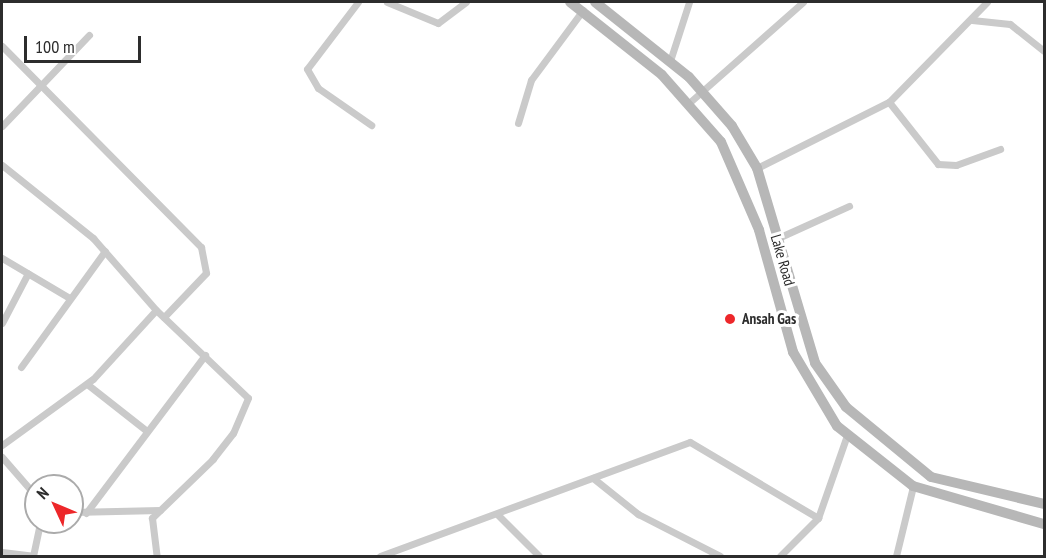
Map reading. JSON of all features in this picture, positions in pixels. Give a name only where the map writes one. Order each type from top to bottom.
[{"type":"main road","name":"Lake Road","points":[[570,2],[583,10],[690,102],[721,142],[741,186],[793,352],[822,407],[847,435],[914,486],[1044,524]]},
{"type":"main road","name":"Lake Road","points":[[596,2],[670,60],[704,91],[757,168],[815,363],[866,428],[938,480],[1044,504]]},
{"type":"street","points":[[358,2],[307,69],[318,88],[371,125]]},
{"type":"street","points":[[387,2],[438,23],[466,2]]},
{"type":"street","points":[[670,60],[689,2]]},
{"type":"street","points":[[690,102],[803,2]]},
{"type":"street","points":[[757,168],[889,102],[972,20],[987,2]]},
{"type":"street","points":[[518,123],[531,80],[583,10]]},
{"type":"street","points":[[972,20],[1010,24],[1044,51]]},
{"type":"street","points":[[2,126],[42,89],[88,35]]},
{"type":"street","points":[[2,46],[42,89],[201,247],[206,273],[164,317]]},
{"type":"street","points":[[889,102],[938,164],[956,165],[1000,149]]},
{"type":"street","points":[[2,165],[105,251],[156,310],[243,389],[248,405],[213,459],[160,510],[151,529],[157,556]]},
{"type":"street","points":[[778,238],[849,206]]},
{"type":"street","points":[[21,367],[68,297],[105,251]]},
{"type":"street","points":[[2,258],[68,297]]},
{"type":"street","points":[[2,323],[28,273]]},
{"type":"street","points":[[2,445],[87,384],[156,310]]},
{"type":"street","points":[[86,513],[205,355]]},
{"type":"street","points":[[87,384],[147,431]]},
{"type":"street","points":[[780,556],[818,518],[847,435]]},
{"type":"street","points":[[380,556],[498,515],[690,442],[818,518]]},
{"type":"street","points":[[2,457],[24,482]]},
{"type":"street","points":[[593,478],[638,514],[720,556]]},
{"type":"street","points":[[896,556],[914,486]]},
{"type":"street","points":[[86,513],[160,510]]},
{"type":"street","points":[[498,515],[538,556]]},
{"type":"street","points":[[2,552],[33,556],[38,534]]},
{"type":"place","name":"Ansah Gas","points":[[730,319]]}]
